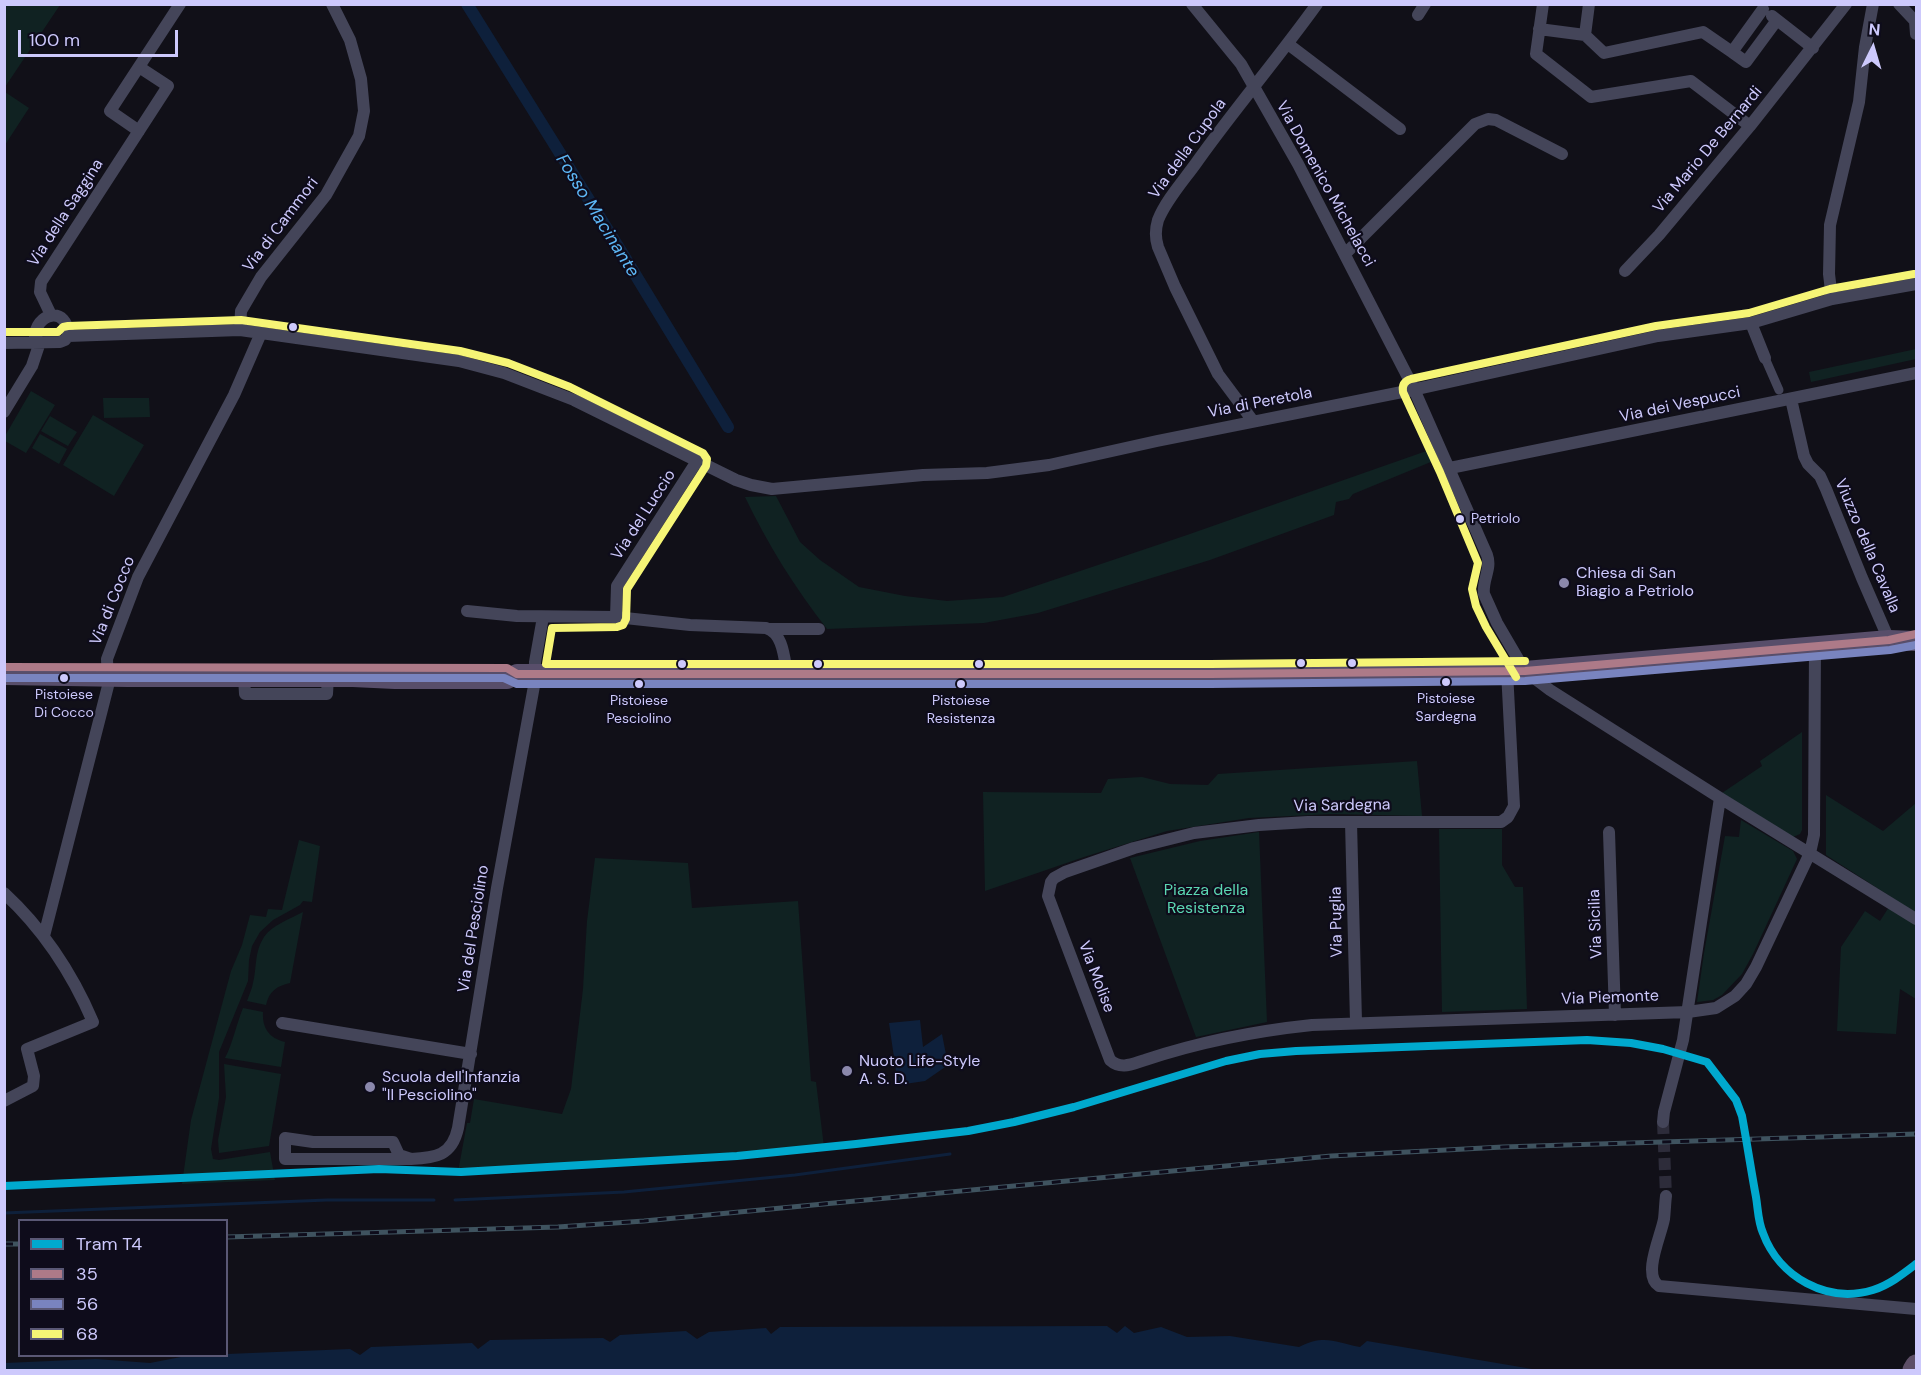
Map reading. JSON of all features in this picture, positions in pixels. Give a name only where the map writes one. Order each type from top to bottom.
[{"type":"highway","points":[[1913,1371],[1917,1365]]},
{"type":"main road","points":[[1889,640],[1917,634]]},
{"type":"main road","points":[[4,667],[107,673],[395,679],[507,679],[526,674],[1210,674],[1516,671],[1889,640],[1917,641]]},
{"type":"main road","points":[[4,675],[507,668],[526,674]]},
{"type":"street","points":[[139,131],[110,111],[180,4]]},
{"type":"street","name":"Via di Cammori","points":[[240,330],[240,314],[255,286],[268,267],[312,216],[359,136],[364,105],[362,80],[350,40],[332,4]]},
{"type":"street","name":"Via Domenico Michelacci","points":[[1192,4],[1241,64],[1298,164],[1413,389],[1450,468],[1489,561],[1484,594],[1516,671]]},
{"type":"street","name":"Via della Cupola","points":[[1253,421],[1218,374],[1175,287],[1155,235],[1159,218],[1172,197],[1317,4]]},
{"type":"street","points":[[1543,4],[1536,54],[1591,97],[1691,81],[1750,126]]},
{"type":"street","points":[[1585,35],[1589,4]]},
{"type":"street","name":"Via Mario De Bernardi","points":[[1624,271],[1659,235],[1750,126],[1846,4]]},
{"type":"street","points":[[1832,299],[1829,274],[1830,225],[1859,102],[1865,47],[1873,4]]},
{"type":"street","points":[[1899,4],[1916,21],[1917,34]]},
{"type":"street","points":[[1539,29],[1585,35],[1604,53],[1704,32],[1732,52],[1760,7],[1813,48]]},
{"type":"street","name":"Via Mario De Bernardi","points":[[1732,52],[1746,62],[1777,20]]},
{"type":"street","points":[[1288,44],[1400,129]]},
{"type":"street","name":"Via della Saggina","points":[[51,315],[40,292],[41,282],[168,86],[139,67]]},
{"type":"street","points":[[1345,254],[1475,124],[1488,119],[1496,120],[1562,154]]},
{"type":"street","name":"Via di Peretola","points":[[68,336],[240,330],[459,361],[486,368],[574,400],[744,483],[772,489],[897,477],[987,473],[1030,468],[1658,336],[1751,323],[1832,299],[1917,284]]},
{"type":"street","points":[[5,342],[40,342],[63,341],[68,336],[67,326],[61,318],[51,315],[43,319],[36,327],[35,339],[40,342]]},
{"type":"street","points":[[1751,323],[1779,390]]},
{"type":"street","name":"Via di Cocco","points":[[44,936],[108,686],[107,659],[138,577],[234,395],[261,333]]},
{"type":"street","points":[[4,412],[32,366],[40,342]]},
{"type":"street","name":"Via dei Vespucci","points":[[1450,468],[1917,373]]},
{"type":"street","name":"Viuzzo della Cavalla","points":[[1791,399],[1804,456],[1808,464],[1820,476],[1889,640]]},
{"type":"street","name":"Via del Luccio","points":[[616,617],[617,586],[697,461]]},
{"type":"street","points":[[466,611],[543,616],[616,617],[690,625],[770,629],[819,628]]},
{"type":"street","name":"Via del Pesciolino","points":[[411,1159],[399,1155],[393,1142],[313,1142],[285,1138],[285,1159],[411,1159],[436,1157],[453,1143],[471,1054],[495,900],[534,686],[526,674],[543,616]]},
{"type":"street","points":[[770,629],[775,632],[779,640],[787,673]]},
{"type":"street","name":"Via Piemonte","points":[[1118,1065],[1128,1066],[1174,1050],[1253,1033],[1303,1026],[1356,1022],[1688,1012],[1716,1008],[1736,996],[1756,967],[1810,853],[1814,835],[1815,646]]},
{"type":"street","points":[[1516,671],[1917,919]]},
{"type":"street","name":"Via Sardegna","points":[[1048,896],[1051,882],[1065,872],[1134,848],[1181,836],[1259,825],[1351,822],[1497,822],[1505,820],[1514,806],[1516,671]]},
{"type":"street","points":[[1663,1122],[1688,1012],[1720,798]]},
{"type":"street","name":"Via Puglia","points":[[1351,822],[1356,1022]]},
{"type":"street","name":"Via Sicilia","points":[[1609,832],[1615,1015]]},
{"type":"street","points":[[4,893],[44,936],[68,973],[93,1022],[27,1050],[34,1076],[33,1086],[4,1101]]},
{"type":"street","name":"Via Molise","points":[[1048,896],[1110,1060],[1118,1065]]},
{"type":"street","points":[[282,1023],[471,1054]]},
{"type":"street","points":[[1666,1196],[1664,1218],[1651,1268],[1655,1284],[1659,1286],[1917,1309]]},
{"type":"green space","points":[[4,5],[60,5],[5,87]]},
{"type":"green space","points":[[5,92],[29,108],[5,145]]},
{"type":"green space","points":[[1916,349],[1916,359],[1811,382],[1809,372]]},
{"type":"green space","points":[[31,391],[55,405],[26,453],[5,441],[5,436]]},
{"type":"green space","points":[[103,398],[149,398],[150,417],[104,418]]},
{"type":"green space","points":[[93,415],[144,445],[114,496],[63,465]]},
{"type":"green space","points":[[50,416],[77,432],[68,446],[41,431]]},
{"type":"green space","points":[[40,434],[67,449],[59,464],[32,448]]},
{"type":"green space","points":[[1435,448],[1438,459],[1353,494],[1349,499],[1336,502],[1334,515],[1210,560],[1038,613],[984,623],[827,629],[783,566],[745,497],[776,496],[800,542],[820,560],[859,587],[947,601],[1003,597]]},
{"type":"green space","points":[[1802,732],[1802,830],[1800,834],[1793,837],[1722,793],[1762,766],[1760,761]]},
{"type":"green space","points":[[1417,761],[1422,816],[1332,814],[1249,818],[1167,831],[985,891],[983,792],[1101,793],[1108,779],[1142,777],[1170,784],[1208,785],[1218,774]]},
{"type":"green space","points":[[1826,795],[1883,831],[1916,803],[1916,913],[1826,855]]},
{"type":"green space","points":[[1741,820],[1793,851],[1797,859],[1742,974],[1722,995],[1713,1000],[1697,1002],[1725,836],[1739,837]]},
{"type":"green space","points":[[1439,829],[1502,829],[1502,865],[1515,887],[1523,887],[1527,1009],[1442,1012]]},
{"type":"green space","name":"Piazza della Resistenza","points":[[1259,832],[1267,1022],[1196,1037],[1130,858],[1200,841]]},
{"type":"green space","points":[[299,840],[320,846],[312,902],[303,901],[273,920],[260,932],[252,946],[248,981],[219,1052],[219,1098],[211,1149],[213,1159],[219,1160],[270,1152],[275,1180],[182,1184],[191,1120],[231,971],[242,945],[250,915],[266,917],[268,909],[282,910]]},
{"type":"green space","points":[[595,858],[688,863],[692,908],[798,901],[811,1081],[816,1082],[824,1147],[737,1156],[458,1172],[474,1099],[562,1114],[571,1089]]},
{"type":"green space","points":[[1889,907],[1916,925],[1916,999],[1900,989],[1896,1034],[1837,1031],[1841,947],[1865,911],[1880,921]]},
{"type":"green space","points":[[303,912],[290,983],[274,990],[266,1005],[247,1001],[253,985],[257,954],[264,937],[276,926]]},
{"type":"green space","points":[[243,1008],[263,1012],[268,1032],[285,1042],[281,1067],[225,1058]]},
{"type":"green space","points":[[224,1064],[281,1074],[269,1146],[219,1153],[218,1140],[226,1097]]},
{"type":"water","points":[[920,1020],[923,1047],[942,1034],[948,1065],[925,1081],[898,1085],[889,1023]]},
{"type":"water","points":[[1107,1326],[1117,1333],[1125,1326],[1134,1333],[1161,1327],[1187,1337],[1230,1336],[1299,1347],[1323,1340],[1360,1347],[1367,1341],[1538,1370],[4,1370],[5,1363],[96,1359],[150,1363],[181,1357],[228,1357],[228,1354],[350,1349],[360,1355],[371,1347],[472,1343],[478,1349],[490,1340],[603,1338],[610,1342],[620,1335],[686,1331],[697,1339],[709,1332],[766,1328],[771,1334],[780,1327]]},
{"type":"waterway","name":"Fosso Macinante","points":[[467,4],[728,427]]},
{"type":"waterway","points":[[455,1200],[624,1192],[795,1175],[950,1154]]},
{"type":"waterway","points":[[4,1213],[327,1200],[434,1200]]},
{"type":"tunnel","points":[[1663,1122],[1666,1196]]},
{"type":"railway","points":[[228,1237],[558,1227],[644,1221],[1331,1156],[1503,1147],[1916,1134]]},
{"type":"railway","points":[[4,1244],[18,1244]]},
{"type":"tram line","name":"T4","points":[[4,1186],[379,1169],[461,1172],[737,1156],[968,1131],[1074,1107],[1226,1061],[1260,1054],[1587,1040],[1631,1043],[1663,1049],[1707,1062],[1736,1100],[1742,1116],[1761,1229],[1770,1249],[1793,1274],[1822,1290],[1856,1293],[1885,1285],[1916,1264]]},
{"type":"transit line","name":"68","points":[[1516,677],[1476,606],[1472,589],[1478,563],[1403,392],[1405,382],[1656,326],[1749,313],[1830,289],[1914,274]]},
{"type":"transit line","name":"68","points":[[4,332],[58,332],[68,326],[241,320],[460,351],[508,363],[570,387],[703,453],[707,459],[706,466],[627,589],[626,619],[623,625],[552,628],[546,664],[1210,664],[1525,661]]},
{"type":"transit line","name":"35","points":[[4,667],[507,668],[517,674],[1210,674],[1525,671],[1889,640],[1916,634]]},
{"type":"transit line","name":"56","points":[[4,678],[504,678],[517,684],[1210,684],[1525,681],[1890,650],[1916,645]]},
{"type":"place","name":"Petriolo","points":[[1460,519]]},
{"type":"place","name":"Chiesa di San Biagio a Petriolo","points":[[1564,583]]},
{"type":"place","name":"Pistoiese Di Cocco","points":[[64,678]]},
{"type":"place","name":"Pistoiese Sardegna","points":[[1446,682]]},
{"type":"place","name":"Pistoiese Pesciolino","points":[[639,684]]},
{"type":"place","name":"Pistoiese Resistenza","points":[[961,684]]},
{"type":"place","name":"Nuoto Life-Style A. S. D.","points":[[847,1071]]},
{"type":"place","name":"Scuola dell'Infanzia \"Il Pesciolino\"","points":[[370,1087]]}]
